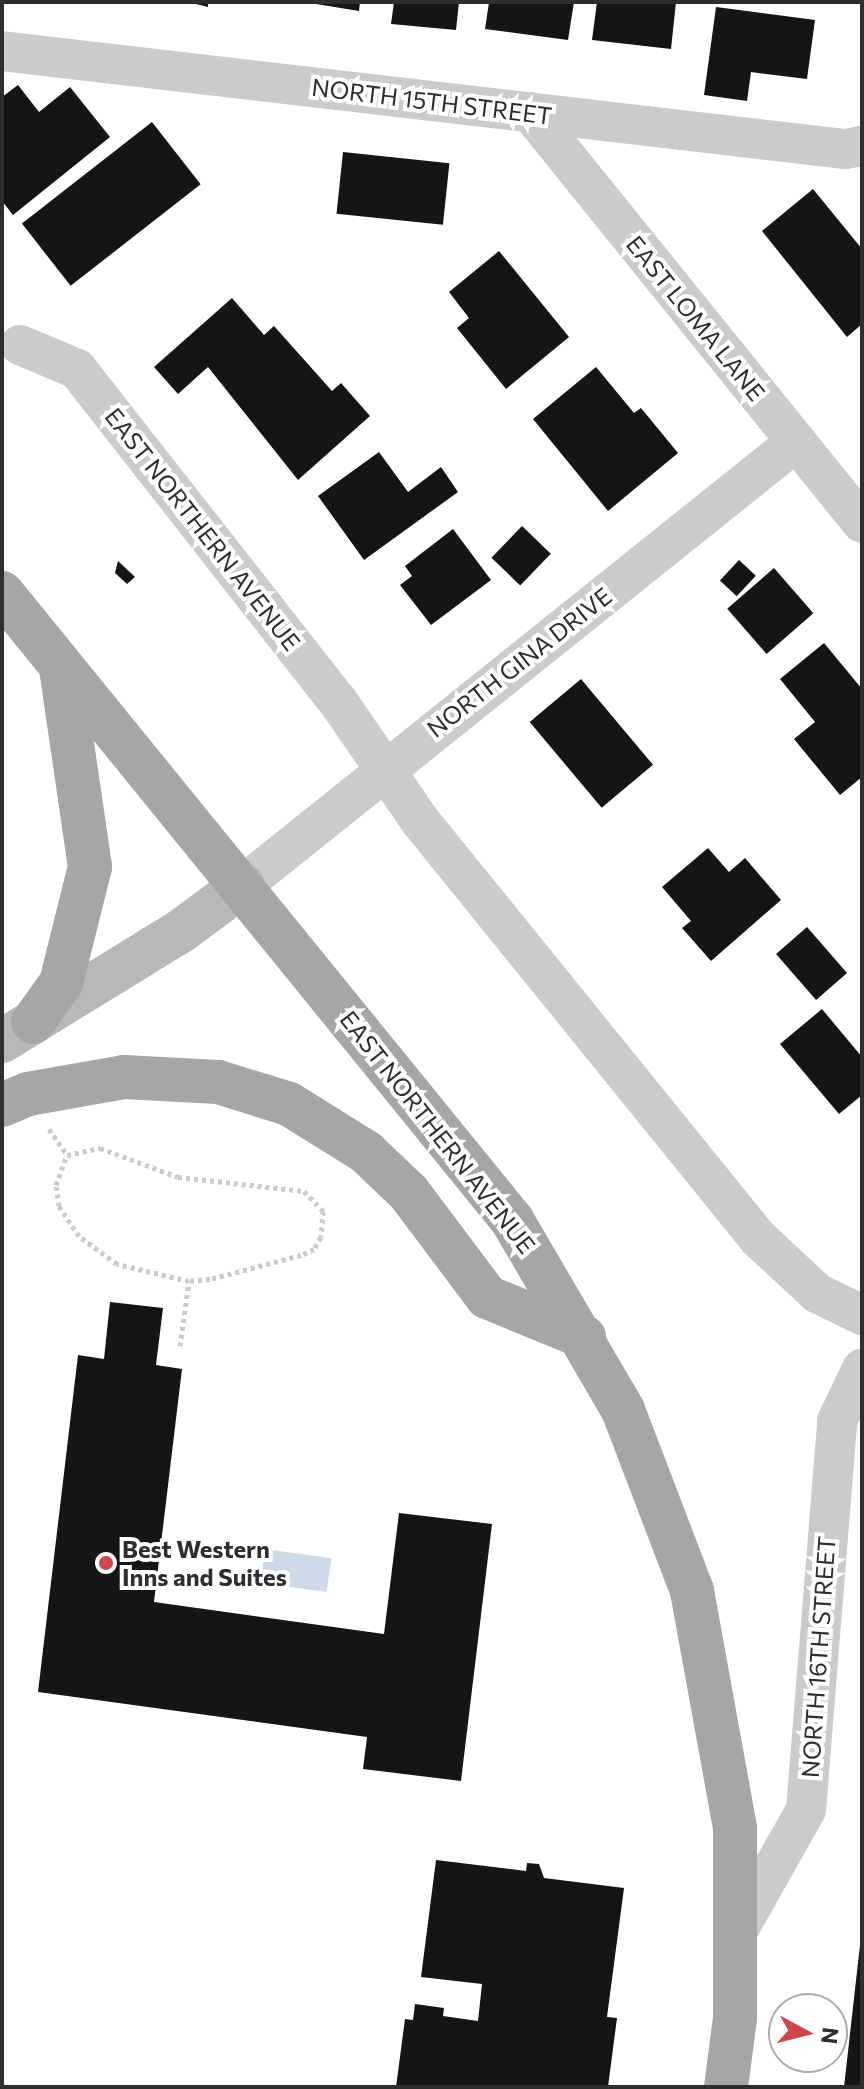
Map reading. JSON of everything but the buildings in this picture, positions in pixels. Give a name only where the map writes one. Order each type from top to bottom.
[{"type":"main road","name":"EAST NORTHERN AVENUE","points":[[2,593],[243,885],[512,1220],[584,1337],[623,1410],[692,1591],[735,1828],[736,1934],[726,2087]]},
{"type":"main road","points":[[18,1031],[61,983],[90,867],[60,665]]},
{"type":"main road","points":[[18,1031],[181,931],[243,885]]},
{"type":"main road","points":[[2,1105],[56,1087],[124,1077],[218,1082],[289,1104],[366,1152],[409,1193],[487,1297],[584,1337]]},
{"type":"street","name":"NORTH 15TH STREET","points":[[2,51],[845,149],[862,146]]},
{"type":"street","name":"EAST LOMA LANE","points":[[530,112],[862,523]]},
{"type":"street","name":"EAST NORTHERN AVENUE","points":[[20,345],[77,369],[384,769],[421,822],[758,1238],[817,1293],[862,1315]]},
{"type":"street","name":"NORTH GINA DRIVE","points":[[243,885],[796,442]]},
{"type":"street","name":"NORTH 16TH STREET","points":[[736,1934],[806,1810],[837,1421],[846,1393],[862,1369]]},
{"type":"path","points":[[117,1150],[155,1171],[219,1184],[292,1187],[318,1201],[325,1224],[314,1249],[189,1281],[117,1264],[79,1236],[59,1206],[56,1185],[67,1155],[117,1150]]},
{"type":"path","points":[[180,1346],[189,1281]]},
{"type":"water","points":[[265,1549],[331,1558],[327,1592],[260,1583]]},
{"type":"place","name":"Best Western Inns and Suites","points":[[106,1563]]}]
